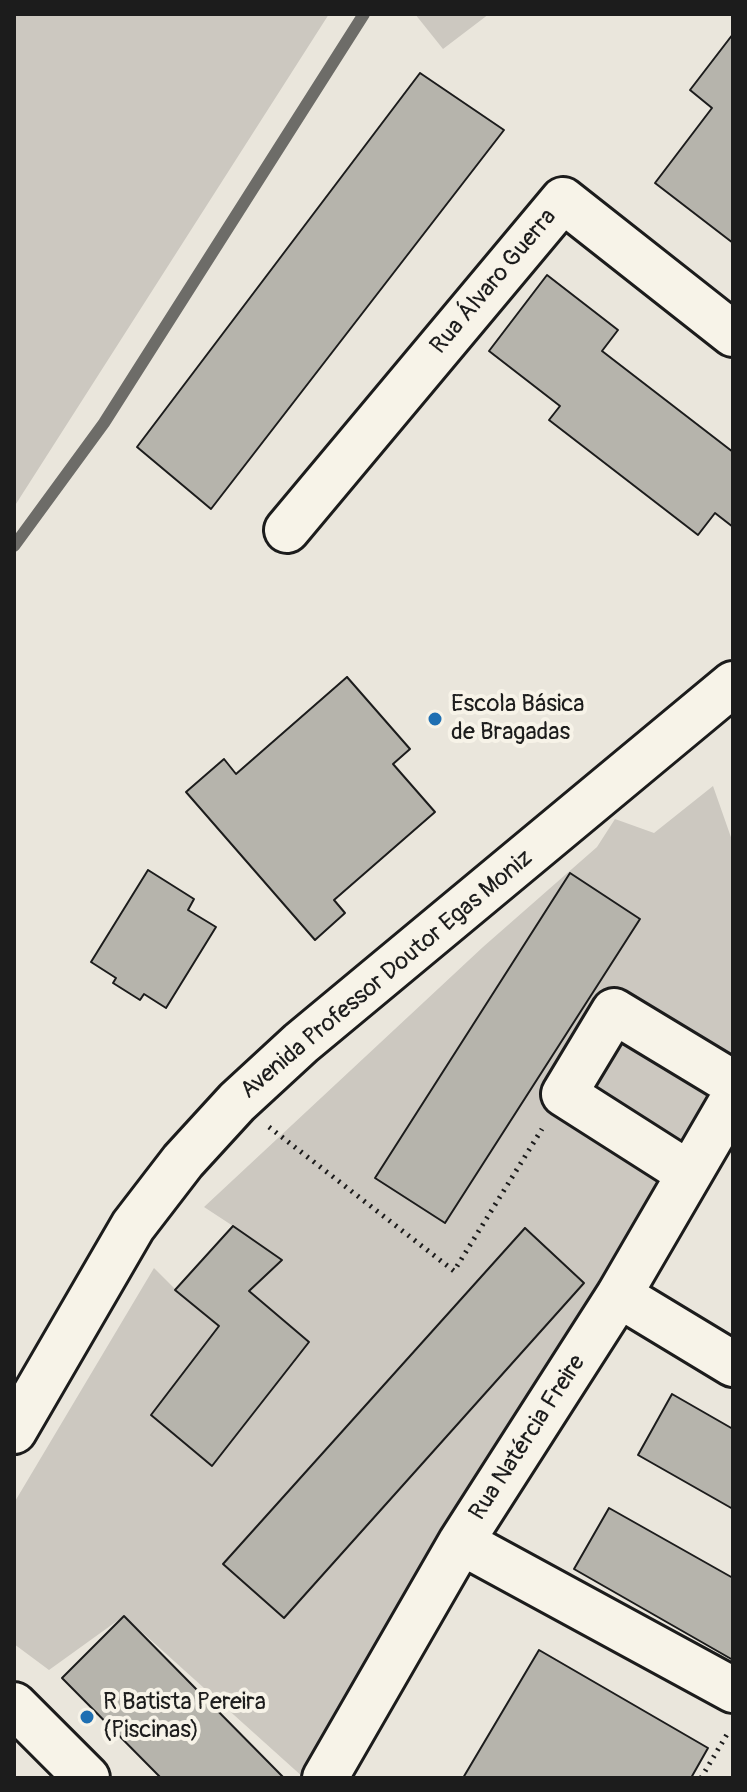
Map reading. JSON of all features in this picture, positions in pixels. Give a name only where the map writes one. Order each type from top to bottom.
[{"type":"street","name":"Rua Álvaro Guerra","points":[[287,530],[563,200],[733,334]]},
{"type":"street","name":"Avenida Professor Doutor Egas Moniz","points":[[14,1431],[133,1226],[183,1161],[237,1102],[301,1043],[733,684]]},
{"type":"street","points":[[688,1173],[564,1094],[614,1011],[733,1083]]},
{"type":"street","name":"Rua Natércia Freire","points":[[325,1778],[461,1542],[619,1295],[733,1099]]},
{"type":"street","points":[[619,1295],[733,1364]]},
{"type":"street","points":[[461,1542],[733,1690]]},
{"type":"street","points":[[14,1705],[87,1778]]},
{"type":"path","points":[[237,1102],[454,1271],[564,1094]]},
{"type":"path","points":[[701,1778],[733,1724]]},
{"type":"shaded area","points":[[14,14],[329,14],[14,507]]},
{"type":"shaded area","points":[[415,14],[489,14],[443,49]]},
{"type":"shaded area","points":[[713,786],[733,843],[733,1099],[304,1778],[124,1616],[49,1670],[14,1644],[14,1503],[154,1268],[175,1289],[233,1226],[204,1207],[483,947],[597,847],[615,819],[654,833]]},
{"type":"building","points":[[733,34],[733,243],[655,183],[712,108],[690,90]]},
{"type":"building","points":[[420,73],[504,130],[211,509],[137,447]]},
{"type":"building","points":[[547,275],[618,330],[602,351],[733,452],[733,527],[715,513],[698,535],[549,420],[560,406],[489,351]]},
{"type":"building","points":[[347,677],[410,749],[393,764],[435,812],[334,900],[345,913],[315,940],[186,792],[224,759],[236,774]]},
{"type":"building","points":[[148,870],[194,899],[188,910],[216,927],[166,1008],[144,994],[140,1000],[113,983],[116,978],[91,962]]},
{"type":"building","points":[[570,873],[640,919],[445,1223],[375,1178]]},
{"type":"building","points":[[233,1226],[282,1260],[249,1291],[309,1342],[212,1466],[151,1415],[219,1326],[175,1290]]},
{"type":"building","points":[[525,1228],[584,1283],[284,1618],[223,1564]]},
{"type":"building","points":[[672,1394],[733,1429],[733,1509],[638,1455]]},
{"type":"building","points":[[609,1508],[733,1578],[733,1660],[574,1569]]},
{"type":"building","points":[[124,1616],[284,1778],[161,1778],[62,1678]]},
{"type":"building","points":[[539,1650],[708,1748],[691,1778],[463,1778]]},
{"type":"waterway","points":[[14,546],[104,423],[364,14]]},
{"type":"place","name":"Escola Básica de Bragadas","points":[[435,719]]},
{"type":"place","name":"R Batista Pereira (Piscinas)","points":[[87,1717]]}]
